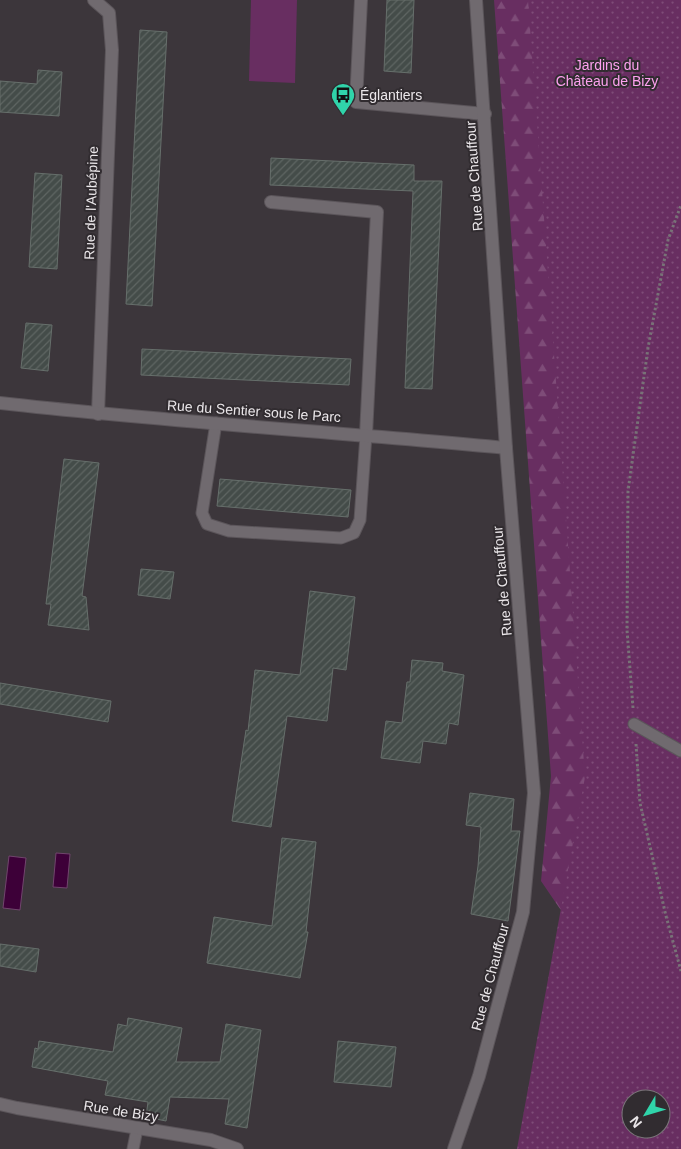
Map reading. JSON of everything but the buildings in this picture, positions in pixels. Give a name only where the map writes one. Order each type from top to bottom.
[{"type":"street","name":"Rue de l'Aubépine","points":[[94,0],[109,13],[112,50],[98,414]]},
{"type":"street","points":[[361,0],[356,102],[485,114]]},
{"type":"street","name":"Rue de Chauffour","points":[[454,1149],[479,1076],[523,912],[534,793],[506,448],[476,0]]},
{"type":"street","points":[[271,202],[377,212],[366,435]]},
{"type":"street","name":"Rue du Sentier sous le Parc","points":[[0,403],[98,414],[506,448]]},
{"type":"street","name":"Rue de Bizy","points":[[0,1104],[137,1129],[211,1140],[237,1149]]},
{"type":"lane","points":[[216,423],[202,513],[207,524],[229,531],[341,538],[354,533],[360,520],[366,435]]},
{"type":"lane","points":[[634,724],[681,751]]},
{"type":"lane","points":[[134,1149],[137,1129]]},
{"type":"path","points":[[681,205],[668,240],[664,260],[648,348],[628,491],[627,630],[640,803],[666,916],[681,971]]},
{"type":"green space","points":[[251,0],[297,0],[295,83],[249,81]]},
{"type":"green space","name":"Jardins du Château de Bizy","points":[[494,0],[641,0],[681,460],[681,1149],[619,1149],[571,925],[541,881],[551,776]]},
{"type":"green space","name":"Jardins du Château de Bizy","points":[[528,0],[681,0],[681,1149],[517,1149],[585,777]]},
{"type":"shaded area","points":[[56,853],[70,854],[67,888],[53,887]]},
{"type":"shaded area","points":[[9,856],[26,858],[20,910],[3,908]]},
{"type":"place","name":"Églantiers","points":[[343,116]]}]
